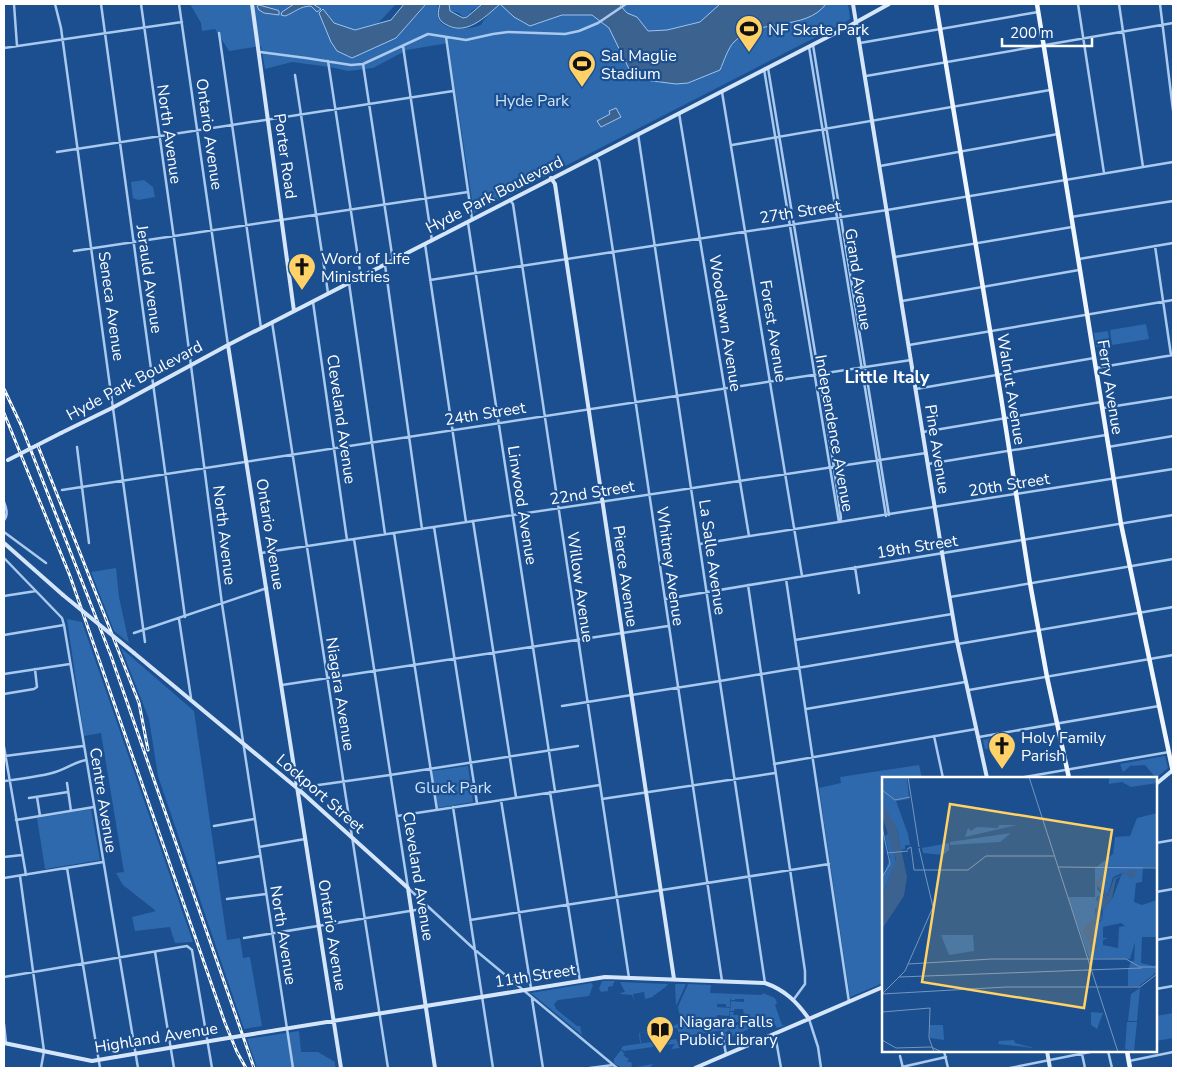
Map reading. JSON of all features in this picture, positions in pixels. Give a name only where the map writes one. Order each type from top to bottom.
[{"type":"main road","name":"Pine Avenue","points":[[853,4],[942,554],[958,643],[987,777]]},
{"type":"main road","name":"Hyde Park Boulevard","points":[[6,461],[889,4]]},
{"type":"main road","name":"Walnut Avenue","points":[[936,4],[1030,584],[1047,677],[1069,777]]},
{"type":"main road","name":"Ferry Avenue","points":[[1037,4],[1121,524],[1173,771]]},
{"type":"main road","name":"Porter Road","points":[[252,6],[294,312]]},
{"type":"main road","name":"Pierce Avenue","points":[[551,178],[554,184],[566,258],[674,979]]},
{"type":"main road","name":"Ontario Avenue","points":[[228,345],[341,1068]]},
{"type":"main road","name":"Lockport Street","points":[[4,543],[63,595],[297,788],[408,888]]},
{"type":"main road","points":[[1157,783],[1173,771]]},
{"type":"main road","name":"Cleveland Avenue","points":[[408,888],[435,1068]]},
{"type":"main road","name":"11th Street","points":[[253,1034],[605,977],[765,983],[794,999],[809,1019]]},
{"type":"main road","points":[[695,1068],[882,987]]},
{"type":"main road","name":"Highland Avenue","points":[[5,1043],[92,1061],[253,1034]]},
{"type":"main road","points":[[1047,1052],[1050,1068]]},
{"type":"main road","points":[[1127,1052],[1130,1068]]},
{"type":"street","points":[[14,4],[17,46]]},
{"type":"street","name":"Seneca Avenue","points":[[55,4],[63,40],[146,642]]},
{"type":"street","name":"Jerauld Avenue","points":[[101,4],[184,617]]},
{"type":"street","name":"North Avenue","points":[[140,4],[191,364],[222,604],[293,1068]]},
{"type":"street","name":"Ontario Avenue","points":[[179,4],[228,345]]},
{"type":"street","points":[[259,52],[351,65],[363,64],[428,34],[466,40],[508,32],[565,34],[579,32],[599,22],[626,4]]},
{"type":"street","points":[[1078,4],[1104,173]]},
{"type":"street","points":[[1119,4],[1143,166]]},
{"type":"street","points":[[1160,4],[1173,110]]},
{"type":"street","points":[[860,43],[1038,12]]},
{"type":"street","points":[[4,48],[182,22]]},
{"type":"street","points":[[866,76],[1173,23]]},
{"type":"street","points":[[219,33],[261,328]]},
{"type":"street","name":"Linwood Avenue","points":[[446,37],[468,192],[476,272],[555,792]]},
{"type":"street","points":[[403,46],[432,240]]},
{"type":"street","name":"Grand Avenue","points":[[811,46],[879,460]]},
{"type":"street","points":[[328,61],[361,277]]},
{"type":"street","points":[[363,64],[393,261]]},
{"type":"street","name":"Independence Avenue","points":[[766,69],[794,224],[840,522]]},
{"type":"street","points":[[295,75],[328,294]]},
{"type":"street","points":[[732,145],[1050,90]]},
{"type":"street","points":[[57,152],[454,91]]},
{"type":"street","name":"Forest Avenue","points":[[722,91],[802,576]]},
{"type":"street","name":"Woodlawn Avenue","points":[[679,113],[749,536]]},
{"type":"street","name":"La Salle Avenue","points":[[638,134],[765,983]]},
{"type":"street","points":[[880,166],[1058,134]]},
{"type":"street","name":"Independence Avenue","points":[[778,138],[790,224],[834,467],[840,522]]},
{"type":"street","name":"Whitney Avenue","points":[[595,156],[599,161],[722,981]]},
{"type":"street","name":"27th Street","points":[[430,280],[887,210],[1173,162]]},
{"type":"street","points":[[74,251],[468,192]]},
{"type":"street","name":"Willow Avenue","points":[[510,200],[513,204],[629,978]]},
{"type":"street","points":[[1071,217],[1173,201]]},
{"type":"street","points":[[895,258],[1072,227]]},
{"type":"street","points":[[1077,259],[1173,243]]},
{"type":"street","points":[[425,244],[466,522]]},
{"type":"street","points":[[1096,368],[1172,355],[1155,246]]},
{"type":"street","points":[[385,265],[422,529]]},
{"type":"street","points":[[902,301],[1079,270]]},
{"type":"street","points":[[349,283],[385,535]]},
{"type":"street","points":[[909,345],[1173,300]]},
{"type":"street","name":"Cleveland Avenue","points":[[313,302],[347,540]]},
{"type":"street","name":"Niagara Avenue","points":[[272,322],[388,1068]]},
{"type":"street","points":[[916,388],[1094,358]]},
{"type":"street","name":"24th Street","points":[[62,490],[911,360]]},
{"type":"street","points":[[1102,408],[1173,396]]},
{"type":"street","points":[[923,432],[1101,402]]},
{"type":"street","points":[[928,464],[1106,435]]},
{"type":"street","points":[[1108,447],[1173,436]]},
{"type":"street","points":[[77,447],[89,543]]},
{"type":"street","name":"22nd Street","points":[[261,553],[926,453]]},
{"type":"street","points":[[879,460],[887,515]]},
{"type":"street","name":"20th Street","points":[[700,544],[1173,469]]},
{"type":"street","points":[[4,502],[7,508],[4,520]]},
{"type":"street","name":"19th Street","points":[[665,599],[1173,516]]},
{"type":"street","points":[[473,521],[516,797]]},
{"type":"street","points":[[434,527],[476,803]]},
{"type":"street","points":[[4,532],[46,563]]},
{"type":"street","points":[[394,533],[437,810]]},
{"type":"street","name":"Cleveland Avenue","points":[[354,539],[408,888]]},
{"type":"street","name":"Centre Avenue","points":[[4,558],[62,618],[64,625],[118,958],[138,1068]]},
{"type":"street","points":[[950,597],[1173,559]]},
{"type":"street","points":[[855,567],[859,592]]},
{"type":"street","points":[[786,579],[848,1002]]},
{"type":"street","points":[[748,585],[806,978],[794,999]]},
{"type":"street","points":[[134,633],[267,588]]},
{"type":"street","points":[[4,596],[36,591]]},
{"type":"street","points":[[562,706],[799,667],[1039,631],[1173,607]]},
{"type":"street","points":[[795,640],[953,614]]},
{"type":"street","points":[[179,619],[190,698]]},
{"type":"street","points":[[4,635],[64,625]]},
{"type":"street","points":[[281,685],[668,626]]},
{"type":"street","points":[[969,690],[1173,655]]},
{"type":"street","points":[[4,674],[70,664]]},
{"type":"street","points":[[4,694],[37,688],[35,669]]},
{"type":"street","points":[[806,710],[967,682]]},
{"type":"street","points":[[979,737],[1159,706]]},
{"type":"street","points":[[774,764],[977,729]]},
{"type":"street","points":[[934,736],[943,777]]},
{"type":"street","points":[[5,756],[84,746]]},
{"type":"street","points":[[297,788],[578,746]]},
{"type":"street","points":[[4,747],[26,875]]},
{"type":"street","points":[[1025,777],[1169,752]]},
{"type":"street","points":[[4,781],[52,774],[64,770],[78,761],[86,760]]},
{"type":"street","points":[[602,798],[775,773]]},
{"type":"street","points":[[67,783],[71,811]]},
{"type":"street","points":[[397,816],[600,784]]},
{"type":"street","points":[[29,798],[68,792]]},
{"type":"street","points":[[550,792],[580,981]]},
{"type":"street","points":[[37,797],[40,816]]},
{"type":"street","points":[[501,799],[531,988]]},
{"type":"street","points":[[16,820],[94,807]]},
{"type":"street","points":[[453,807],[493,1068]]},
{"type":"street","points":[[214,826],[254,819]]},
{"type":"street","points":[[259,846],[306,839]]},
{"type":"street","points":[[1157,843],[1173,840]]},
{"type":"street","points":[[4,857],[22,855]]},
{"type":"street","points":[[219,863],[260,856]]},
{"type":"street","points":[[4,878],[103,862]]},
{"type":"street","points":[[470,920],[829,864]]},
{"type":"street","points":[[67,868],[100,1068]]},
{"type":"street","points":[[20,876],[44,1051],[41,1068]]},
{"type":"street","name":"Lockport Street","points":[[408,888],[474,949],[617,1068]]},
{"type":"street","points":[[1157,892],[1173,889]]},
{"type":"street","points":[[227,899],[266,894]]},
{"type":"street","points":[[244,938],[428,908]]},
{"type":"street","points":[[1157,940],[1173,937]]},
{"type":"street","points":[[4,977],[187,946],[192,950],[212,1068]]},
{"type":"street","points":[[155,952],[174,1068]]},
{"type":"street","points":[[1157,989],[1173,986]]},
{"type":"street","points":[[532,998],[543,1068]]},
{"type":"street","points":[[809,1019],[818,1046],[821,1068]]},
{"type":"street","points":[[4,1024],[5,1043]]},
{"type":"street","points":[[722,1033],[726,1054]]},
{"type":"street","points":[[775,1034],[780,1068]]},
{"type":"street","points":[[944,1052],[948,1068]]},
{"type":"street","points":[[1010,1068],[1091,1052]]},
{"type":"street","points":[[1108,1052],[1112,1068]]},
{"type":"street","points":[[1129,1061],[1173,1052]]},
{"type":"street","points":[[1082,1054],[1085,1068]]},
{"type":"street","points":[[900,1056],[903,1068],[946,1057]]},
{"type":"street","points":[[590,1068],[613,1064]]},
{"type":"green space","name":"Hyde Park","points":[[190,4],[396,4],[370,32],[396,38],[427,4],[438,4],[437,14],[439,20],[448,27],[459,29],[481,25],[497,4],[503,4],[519,21],[529,25],[559,13],[584,13],[600,17],[620,4],[848,4],[850,18],[474,213],[448,43],[407,50],[373,68],[348,71],[292,62],[265,69],[261,46],[229,51],[215,29],[202,31],[201,23]]},
{"type":"green space","points":[[449,4],[478,4],[480,6],[471,11],[470,15],[463,17],[459,13],[450,11]]},
{"type":"green space","points":[[144,180],[153,187],[155,197],[138,200],[133,198],[131,182]]},
{"type":"green space","points":[[1146,324],[1149,339],[1112,345],[1110,330]]},
{"type":"green space","points":[[1108,331],[1110,345],[1096,347],[1094,333]]},
{"type":"green space","points":[[116,568],[119,597],[129,643],[114,631],[91,572]]},
{"type":"green space","points":[[67,619],[82,622],[193,942],[175,943],[170,927],[135,931],[132,917],[156,911],[123,885],[116,873],[124,872],[101,733],[84,736]]},
{"type":"green space","points":[[121,648],[194,711],[227,940],[240,938],[243,958],[250,957],[262,1026],[244,1029],[158,776],[149,719]]},
{"type":"green space","points":[[1006,736],[1009,752],[1005,754],[1001,747],[985,749],[983,740]]},
{"type":"green space","points":[[1165,756],[1168,768],[1157,777],[1145,765],[1131,766],[1134,763],[1123,772],[1120,764]]},
{"type":"green space","points":[[919,765],[922,777],[882,777],[882,983],[850,997],[819,788],[841,783],[840,777]]},
{"type":"green space","name":"Gluck Park","points":[[468,766],[473,802],[437,808],[432,771]]},
{"type":"green space","points":[[91,809],[100,860],[45,869],[37,818]]},
{"type":"green space","points":[[602,981],[614,981],[615,983],[613,983],[613,986],[608,987],[608,991],[601,992],[599,989]]},
{"type":"green space","points":[[620,982],[668,985],[652,997],[645,999],[644,992],[633,994],[634,1001],[632,995],[620,993],[625,992]]},
{"type":"green space","points":[[591,983],[593,985],[589,996],[558,1000],[554,1004],[556,1009],[577,1026],[580,1026],[582,1035],[531,993]]},
{"type":"green space","points":[[675,984],[686,984],[676,1006]]},
{"type":"green space","points":[[688,984],[711,985],[710,993],[762,995],[763,993],[775,998],[777,1003],[775,1005],[782,1025],[786,1025],[777,1028],[772,1019],[726,1039],[726,1042],[724,1034],[726,1033],[728,1037],[731,1036],[730,1030],[724,1033],[723,1030],[680,1037],[677,1027],[677,1028],[640,1033],[640,1043],[639,1033],[666,1029],[666,1027],[676,1025],[680,1017],[678,1007]],"holes":[[[730,997],[731,1000],[744,999],[744,1002],[731,1001],[730,1011],[743,1009],[744,1015],[733,1015],[734,1012],[730,1012],[730,1022],[743,1022],[742,1025],[730,1023],[729,1026],[729,1022],[724,1022],[724,1026],[722,1026],[723,1019],[717,1018],[717,1015],[729,1016],[730,1008],[717,1007],[717,1004],[726,1004],[726,1007],[730,1007]]]},
{"type":"green space","points":[[1173,1013],[1173,1038],[1157,1041],[1157,1016]]},
{"type":"green space","points":[[299,1031],[301,1052],[318,1052],[335,1062],[335,1068],[257,1068],[247,1039]]},
{"type":"green space","points":[[676,1039],[680,1048],[671,1049],[675,1044],[663,1045],[664,1041]]},
{"type":"green space","points":[[651,1042],[654,1045],[653,1047],[624,1051],[621,1049],[623,1046]]},
{"type":"green space","points":[[621,1050],[625,1054],[623,1055],[629,1059],[627,1062],[631,1062],[631,1068],[621,1068],[614,1063],[614,1059]]},
{"type":"green space","points":[[653,1064],[650,1068],[631,1068]]},
{"type":"shaded area","points":[[294,4],[313,4],[321,9],[317,12],[311,6],[307,6],[285,16],[281,15],[282,12]]},
{"type":"shaded area","points":[[404,4],[426,4],[396,38],[352,58],[337,51],[331,42],[319,13],[323,9],[334,23],[355,30],[391,20]]},
{"type":"shaded area","points":[[440,4],[449,4],[450,11],[463,18],[467,17],[480,4],[500,4],[475,24],[460,28],[445,24],[440,20],[438,13]]},
{"type":"shaded area","points":[[500,4],[619,4],[627,13],[637,17],[648,31],[667,30],[700,22],[720,4],[826,4],[817,13],[806,18],[756,29],[744,34],[734,42],[728,51],[720,70],[688,83],[676,84],[645,80],[630,71],[609,28],[592,15],[562,15],[530,26],[514,17]]},
{"type":"shaded area","points":[[257,6],[279,11],[279,15],[264,13],[259,10]]},
{"type":"shaded area","points":[[616,108],[621,117],[601,127],[597,121],[610,114],[609,111]]},
{"type":"railway","points":[[4,389],[21,425],[111,656],[254,1068]]},
{"type":"railway","points":[[4,413],[70,576],[225,1023],[246,1068]]},
{"type":"railway","points":[[38,446],[139,703],[148,750]]},
{"type":"place","name":"NF Skate Park","points":[[749,53]]},
{"type":"place","name":"Sal Maglie Stadium","points":[[582,88]]},
{"type":"place","name":"Word of Life Ministries","points":[[302,291]]},
{"type":"place","name":"Holy Family Parish","points":[[1002,770]]},
{"type":"place","name":"Niagara Falls Public Library","points":[[660,1054]]},
{"type":"district","name":"Little Italy","points":[[887,377]]}]
